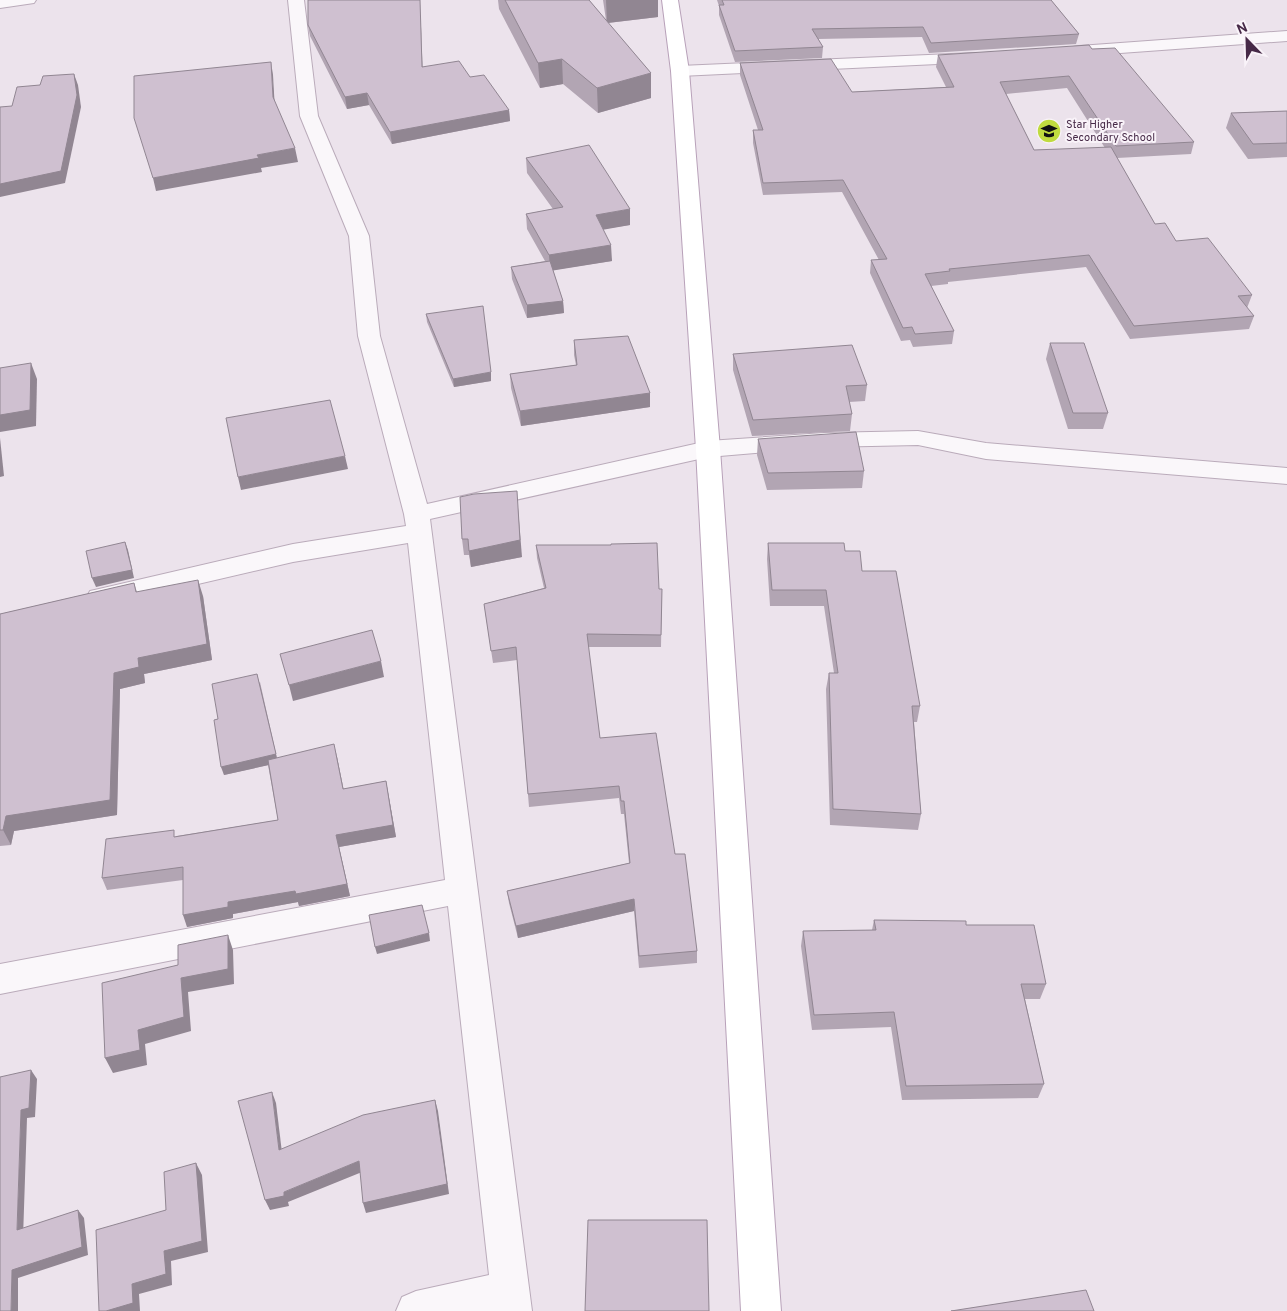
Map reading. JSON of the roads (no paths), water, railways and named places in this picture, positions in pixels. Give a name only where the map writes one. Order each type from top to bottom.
[{"type":"main road","points":[[670,0],[680,71],[708,449],[761,1311]]},
{"type":"street","points":[[0,3],[28,0]]},
{"type":"street","points":[[296,0],[309,116],[359,236],[369,336],[418,524],[511,1301],[416,1311]]},
{"type":"street","points":[[1063,52],[1287,36]]},
{"type":"street","points":[[680,71],[995,56]]},
{"type":"street","points":[[74,603],[418,524],[708,449],[824,440],[918,438],[986,451],[1287,476]]},
{"type":"street","points":[[0,979],[462,890]]},
{"type":"place","name":"Star Higher Secondary School","points":[[1049,131]]}]
